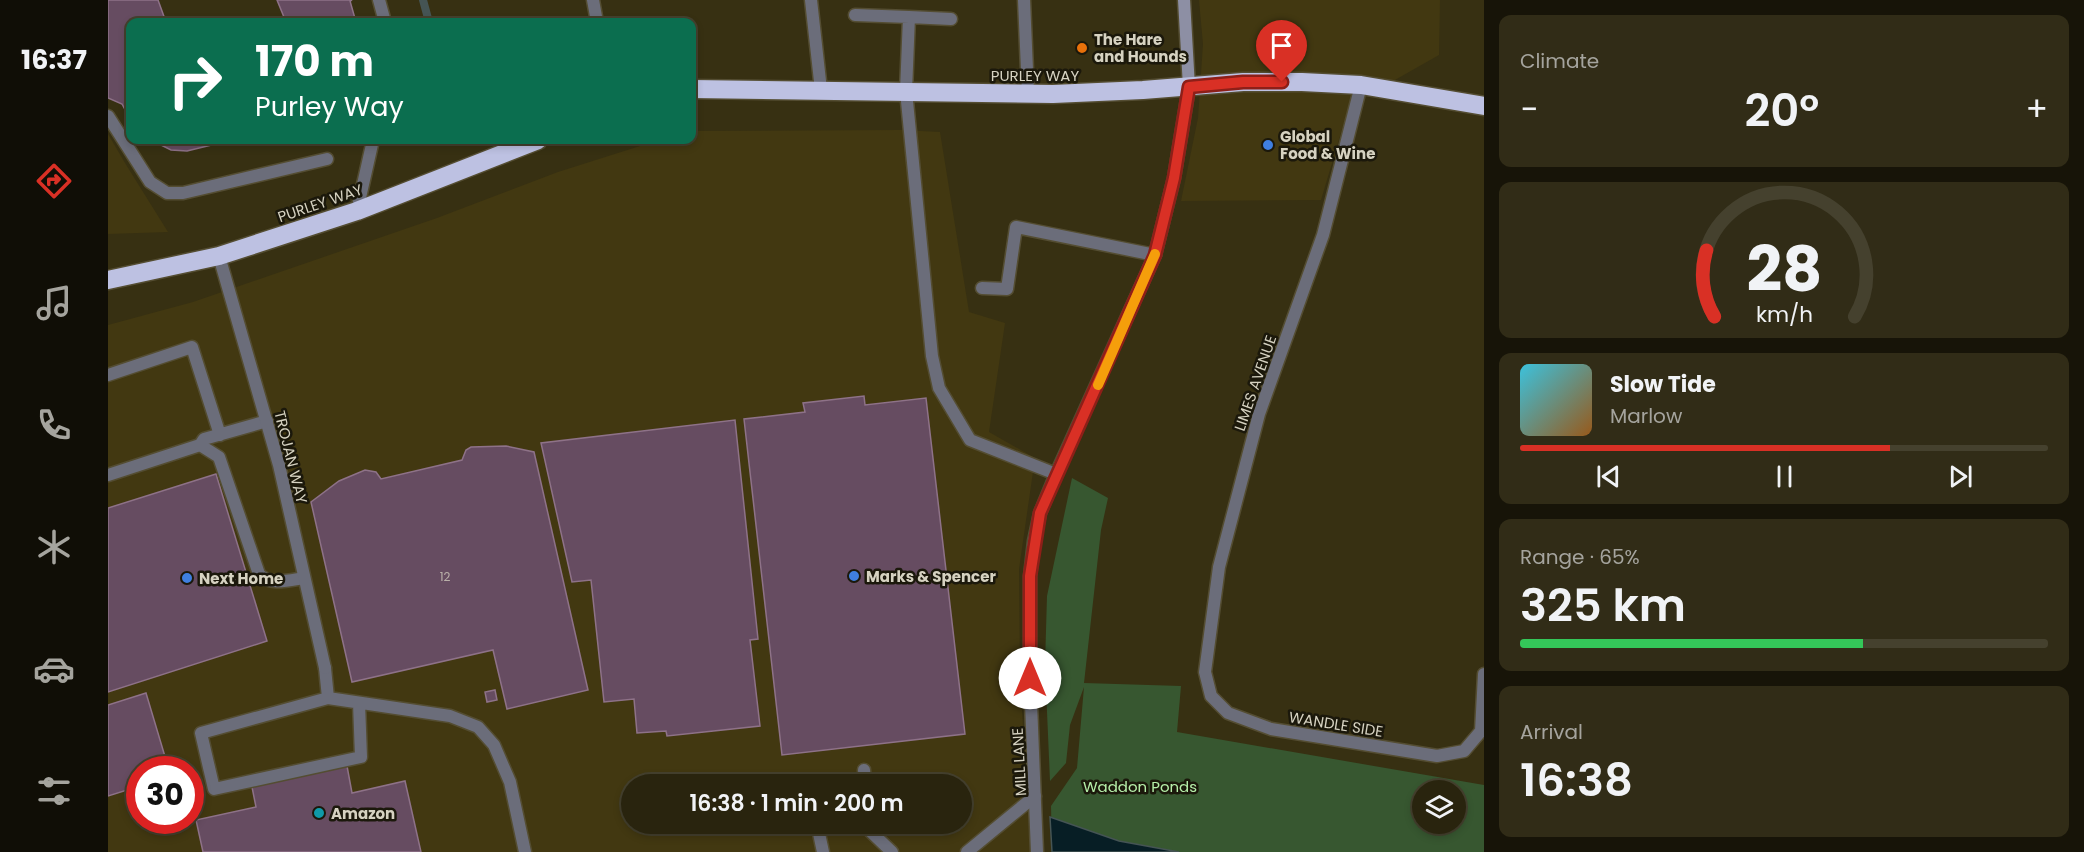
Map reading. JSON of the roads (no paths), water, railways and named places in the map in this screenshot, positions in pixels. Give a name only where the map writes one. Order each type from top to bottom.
[{"type":"highway","name":"PURLEY WAY","points":[[696,89],[1028,93],[1189,87],[1254,82],[1361,85],[1484,105]]},
{"type":"highway","name":"PURLEY WAY","points":[[108,280],[219,256],[357,211],[528,144]]},
{"type":"street","points":[[379,0],[384,18]]},
{"type":"street","points":[[593,0],[596,18]]},
{"type":"street","points":[[811,0],[821,90]]},
{"type":"street","points":[[1024,0],[1028,93]]},
{"type":"street","points":[[1184,0],[1189,87]]},
{"type":"street","points":[[855,15],[951,19]]},
{"type":"street","points":[[909,17],[906,91],[932,356],[939,388],[970,440],[1056,474]]},
{"type":"street","name":"LIMES AVENUE","points":[[1211,696],[1205,672],[1219,567],[1258,414],[1323,236],[1361,85]]},
{"type":"street","name":"MILL LANE","points":[[1037,852],[1030,576],[1040,513],[1155,255],[1174,178],[1189,87]]},
{"type":"street","points":[[108,116],[150,182],[167,193],[183,193],[327,159]]},
{"type":"street","points":[[357,211],[373,144]]},
{"type":"street","points":[[982,288],[1007,289],[1016,227],[1155,255]]},
{"type":"street","name":"TROJAN WAY","points":[[219,256],[267,422],[324,668],[328,698]]},
{"type":"street","points":[[108,375],[192,347],[220,435]]},
{"type":"street","points":[[108,475],[200,445],[204,439],[267,422]]},
{"type":"street","points":[[200,445],[219,457],[259,574],[271,581],[304,579]]},
{"type":"street","name":"WANDLE SIDE","points":[[1211,696],[1228,712],[1271,729],[1437,756],[1464,751],[1481,731],[1484,674]]},
{"type":"street","points":[[359,703],[361,757],[214,789],[201,733],[328,698],[450,716],[478,727],[494,745],[510,782],[525,852]]},
{"type":"street","points":[[864,770],[864,774]]},
{"type":"street","points":[[967,852],[1035,796]]},
{"type":"street","points":[[819,834],[823,852]]},
{"type":"street","points":[[873,834],[892,852]]},
{"type":"water","name":"Waddon Ponds","points":[[1050,817],[1119,841],[1179,852],[1052,852]]},
{"type":"waterway","points":[[423,0],[428,18]]},
{"type":"place","name":"The Hare and Hounds","points":[[1082,48]]},
{"type":"place","name":"Global Food & Wine","points":[[1268,145]]},
{"type":"place","name":"Marks & Spencer","points":[[854,576]]},
{"type":"place","name":"Next Home","points":[[187,578]]},
{"type":"place","name":"Amazon","points":[[319,813]]}]
